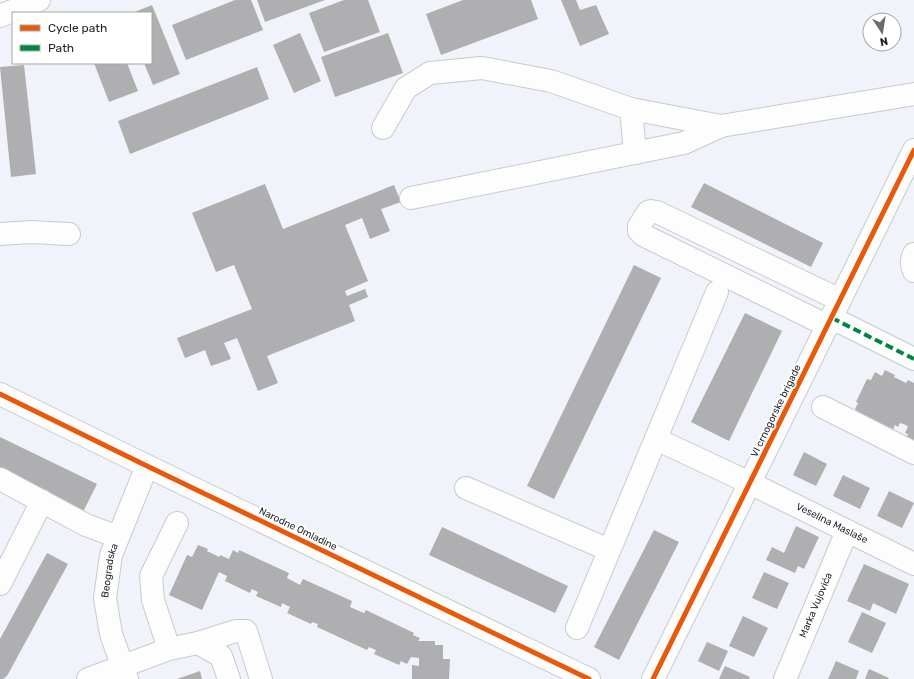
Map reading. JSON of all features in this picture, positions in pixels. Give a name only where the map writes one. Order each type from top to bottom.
[{"type":"street","points":[[0,16],[39,0]]},
{"type":"street","points":[[384,128],[406,88],[430,73],[482,68],[552,81],[631,109],[722,126]]},
{"type":"street","points":[[411,198],[684,143],[722,126],[914,94]]},
{"type":"street","points":[[631,109],[635,152]]},
{"type":"street","name":"VI crnogorske brigade","points":[[654,679],[914,150]]},
{"type":"street","points":[[833,314],[643,235],[639,231],[639,226],[648,212],[657,212],[914,359]]},
{"type":"street","points":[[0,234],[31,232],[69,234]]},
{"type":"street","points":[[914,254],[911,263],[914,271]]},
{"type":"street","points":[[577,628],[718,292]]},
{"type":"street","name":"Narodne Omladine","points":[[0,394],[589,679]]},
{"type":"street","points":[[823,407],[914,453]]},
{"type":"street","name":"Veselina Maslaše","points":[[656,439],[750,483],[914,564]]},
{"type":"street","name":"Beogradska","points":[[125,672],[111,634],[105,598],[111,555],[147,466]]},
{"type":"street","points":[[0,479],[86,525],[118,537]]},
{"type":"street","points":[[466,488],[609,550]]},
{"type":"street","points":[[0,584],[42,502]]},
{"type":"street","points":[[169,649],[153,600],[151,576],[177,523]]},
{"type":"street","name":"Marka Vujovića","points":[[785,679],[847,531]]},
{"type":"street","points":[[88,679],[125,672],[169,649],[198,643],[236,631],[246,631],[261,679]]},
{"type":"street","points":[[198,643],[222,656],[229,679]]},
{"type":"building","points":[[235,0],[251,0],[263,30],[186,60],[172,25]]},
{"type":"building","points":[[257,0],[325,0],[265,22]]},
{"type":"building","points":[[344,0],[368,0],[380,32],[324,52],[309,13]]},
{"type":"building","points":[[463,0],[531,0],[538,19],[441,55],[426,14]]},
{"type":"building","points":[[561,0],[576,0],[580,10],[596,5],[609,34],[580,46]]},
{"type":"building","points":[[152,5],[180,74],[153,85],[144,64],[152,64],[152,12],[134,12]]},
{"type":"building","points":[[300,33],[321,81],[294,93],[273,45]]},
{"type":"building","points":[[388,33],[403,73],[335,97],[321,57]]},
{"type":"building","points":[[94,64],[127,64],[138,91],[109,102]]},
{"type":"building","points":[[24,65],[36,174],[11,177],[0,67]]},
{"type":"building","points":[[257,67],[269,99],[130,154],[118,121]]},
{"type":"building","points":[[704,183],[823,243],[811,267],[691,207]]},
{"type":"building","points":[[265,184],[283,229],[394,185],[401,202],[381,209],[390,231],[370,239],[362,218],[345,225],[368,281],[345,291],[347,296],[365,289],[368,297],[349,305],[355,321],[267,356],[278,383],[258,391],[237,338],[224,343],[231,359],[211,366],[205,350],[185,358],[177,338],[252,309],[234,265],[216,272],[192,213]]},
{"type":"building","points":[[634,265],[661,278],[554,499],[527,486]]},
{"type":"building","points":[[745,313],[782,331],[729,441],[691,422]]},
{"type":"building","points":[[885,370],[895,375],[894,377],[906,383],[908,380],[914,383],[914,444],[906,438],[908,434],[905,433],[908,427],[906,425],[900,423],[898,427],[895,425],[892,432],[883,428],[884,425],[872,419],[869,423],[855,414],[857,411],[855,409],[858,403],[856,402],[867,379],[871,380],[875,372],[882,376]]},
{"type":"building","points":[[0,437],[97,484],[83,512],[0,471]]},
{"type":"building","points":[[804,452],[827,464],[816,486],[793,475]]},
{"type":"building","points":[[843,475],[870,488],[860,509],[833,496]]},
{"type":"building","points":[[889,491],[914,503],[902,528],[877,516]]},
{"type":"building","points":[[796,526],[819,537],[804,569],[798,566],[795,573],[766,560],[772,547],[784,553]]},
{"type":"building","points":[[442,527],[568,586],[555,613],[429,555]]},
{"type":"building","points":[[654,530],[679,542],[619,660],[594,647]]},
{"type":"building","points":[[198,545],[208,549],[207,551],[219,557],[220,555],[229,559],[233,550],[238,553],[239,550],[289,573],[287,578],[300,585],[303,579],[352,601],[350,607],[364,613],[366,610],[414,633],[413,635],[420,638],[418,641],[435,641],[435,645],[443,645],[443,659],[450,659],[449,679],[412,679],[412,665],[419,666],[419,658],[411,657],[407,664],[401,661],[399,665],[374,654],[376,650],[369,647],[367,650],[317,627],[318,624],[312,622],[311,624],[287,613],[290,607],[282,603],[281,607],[256,596],[258,592],[252,589],[250,593],[225,581],[227,576],[219,572],[202,610],[169,595],[187,555],[192,557]]},
{"type":"building","points":[[47,553],[68,564],[7,676],[0,679],[0,639]]},
{"type":"building","points":[[864,564],[909,584],[896,614],[873,603],[870,611],[847,601]]},
{"type":"building","points":[[764,572],[789,583],[777,609],[752,598]]},
{"type":"building","points":[[862,612],[886,623],[872,653],[848,642]]},
{"type":"building","points":[[743,616],[768,628],[754,657],[729,646]]},
{"type":"building","points":[[707,642],[728,651],[719,671],[698,661]]},
{"type":"building","points":[[836,661],[859,671],[856,679],[828,679]]},
{"type":"building","points":[[725,666],[750,677],[749,679],[719,679]]},
{"type":"building","points":[[869,669],[889,678],[865,679]]},
{"type":"building","points":[[200,671],[202,679],[177,679]]},
{"type":"marked path","points":[[832,318],[914,359]]},
{"type":"cycle path","points":[[653,679],[914,150]]},
{"type":"cycle path","points":[[0,394],[589,679]]}]
